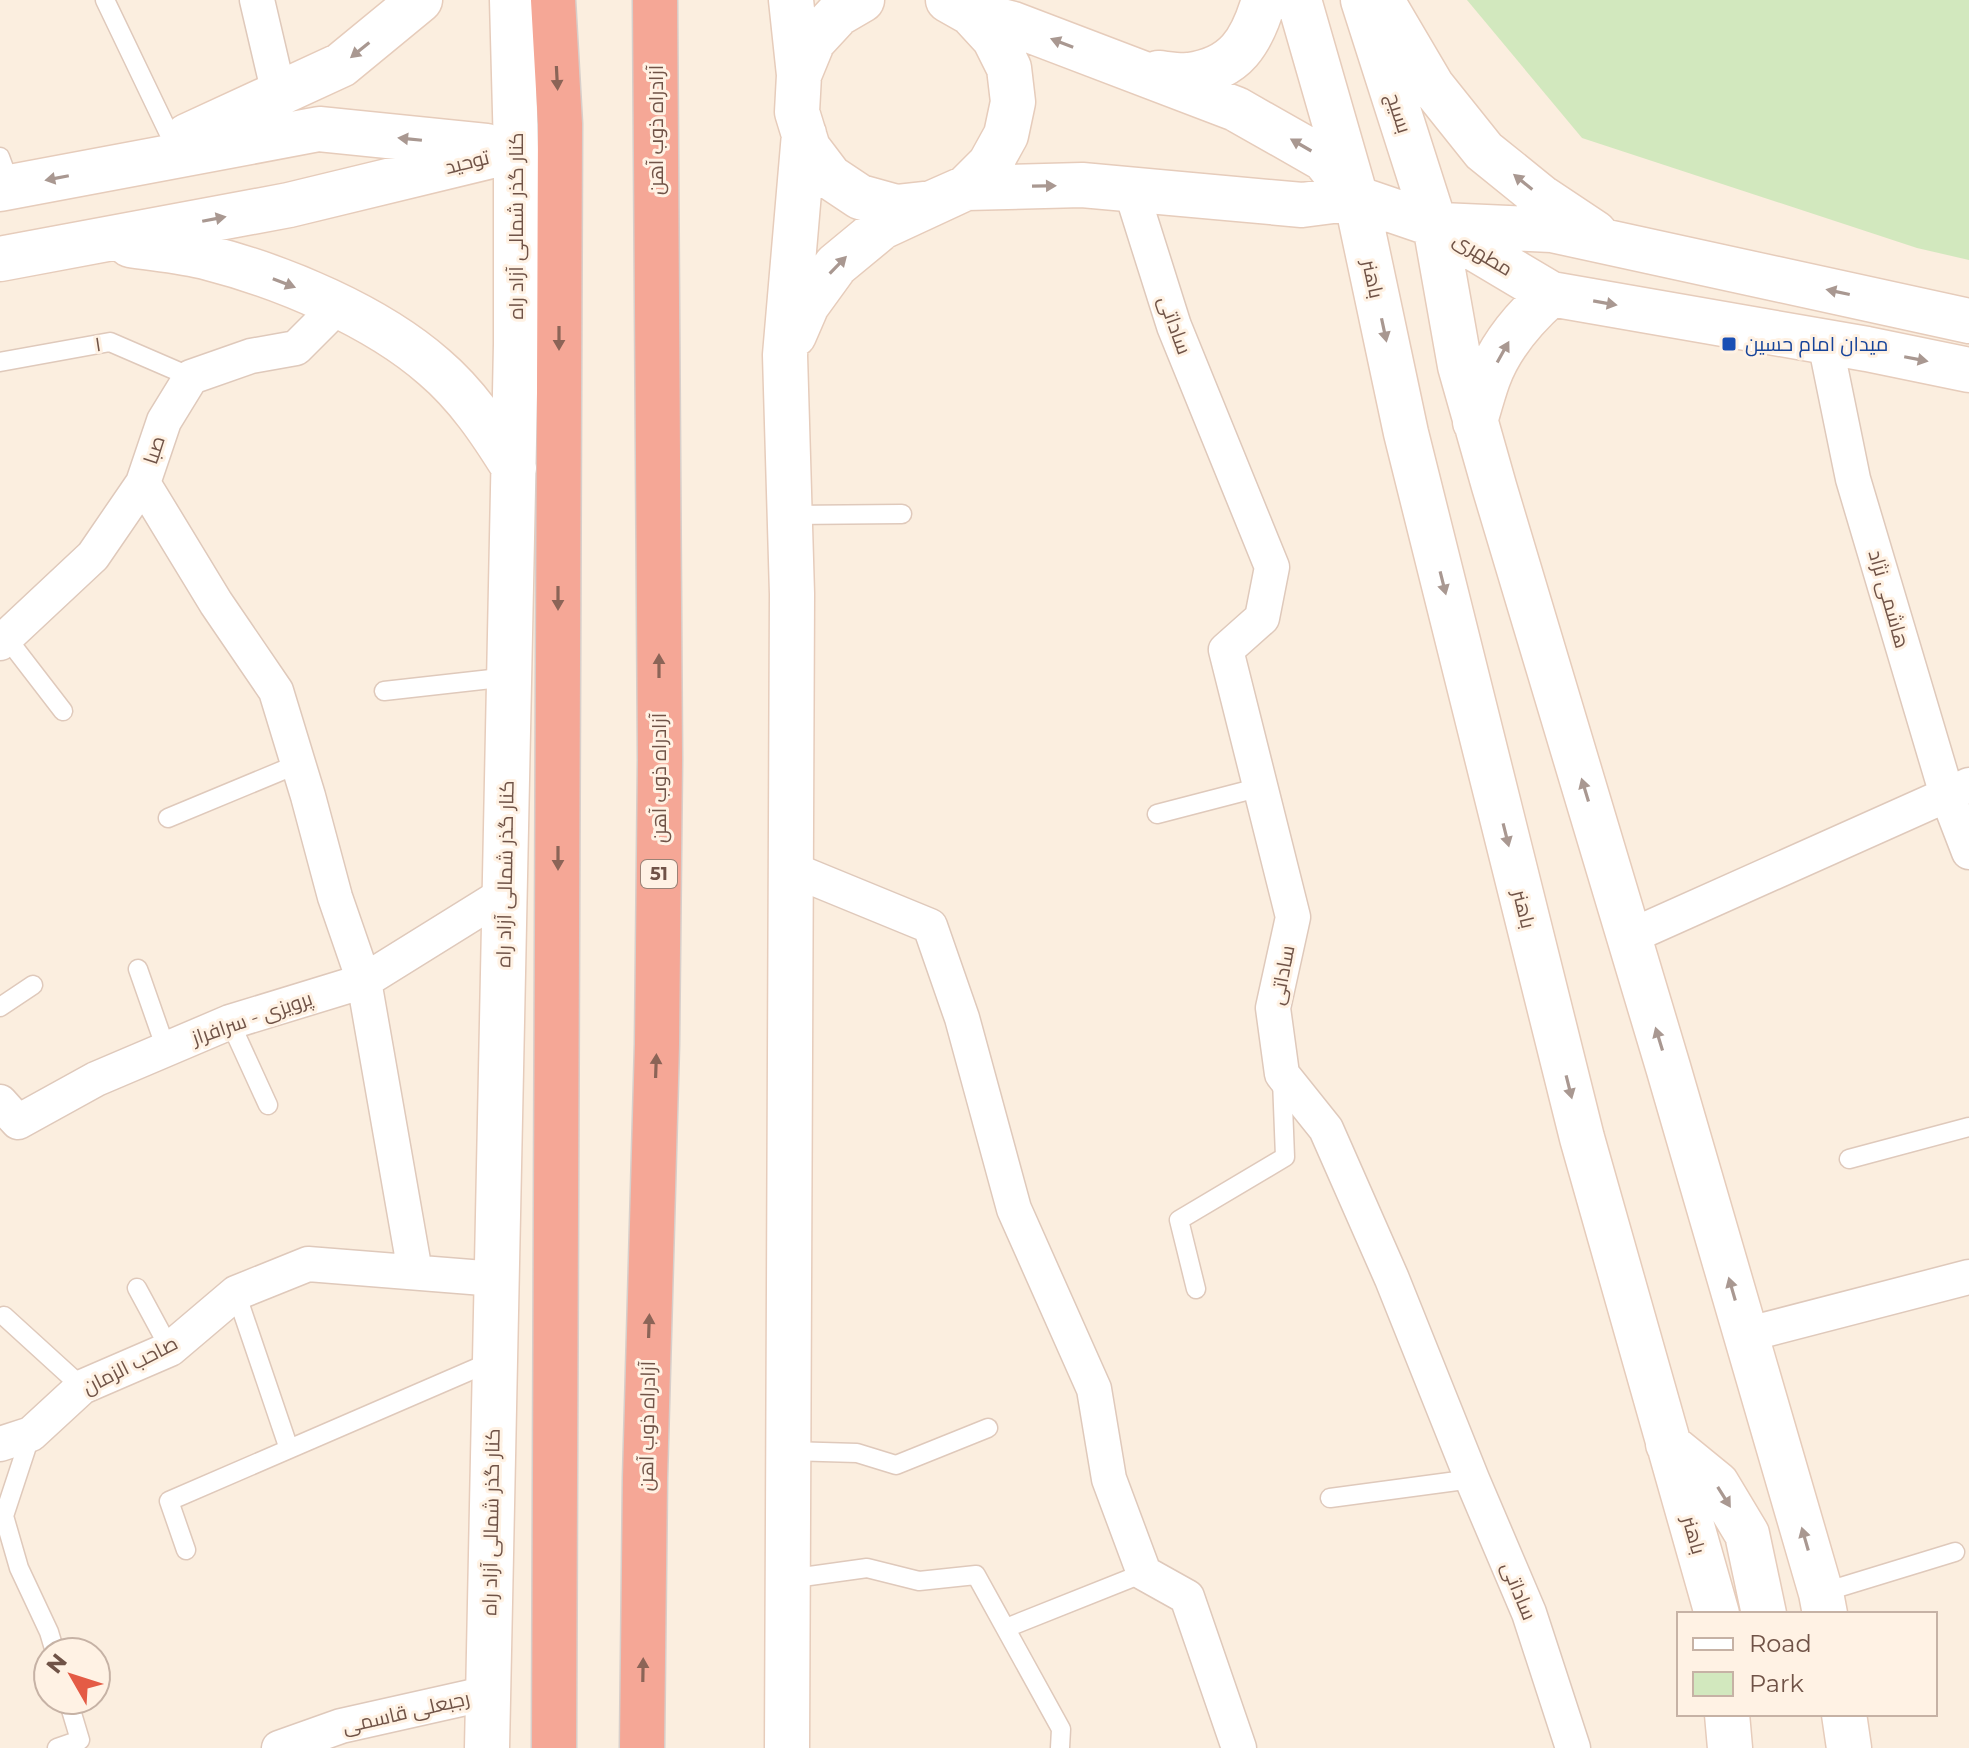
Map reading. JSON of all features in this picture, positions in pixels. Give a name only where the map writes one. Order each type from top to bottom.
[{"type":"highway","points":[[553,0],[560,124],[554,1748]]},
{"type":"highway","name":"آزادراه ذوب آهن","points":[[642,1748],[645,1478],[657,1044],[659,792],[655,0]]},
{"type":"main road","points":[[115,167],[341,65],[420,0]]},
{"type":"main road","name":"کنار گذر شمالی آزاد راه","points":[[487,1748],[516,344],[512,0]]},
{"type":"main road","points":[[791,0],[799,75],[797,112],[808,148],[830,177],[860,197],[896,207],[932,203],[966,188],[1082,185],[1302,205],[1356,198],[1435,225],[1460,366],[1475,422],[1823,1604]]},
{"type":"main road","points":[[799,75],[813,41],[838,14],[862,0]]},
{"type":"main road","points":[[1135,71],[1187,75],[1212,69],[1233,58],[1256,26],[1264,0]]},
{"type":"main road","points":[[1299,0],[1356,198]]},
{"type":"main road","name":"بسیج","points":[[1363,0],[1435,225]]},
{"type":"main road","points":[[1382,0],[1432,86],[1484,151],[1541,197],[1610,243]]},
{"type":"main road","points":[[985,9],[1236,109],[1324,159],[1356,198]]},
{"type":"main road","points":[[785,355],[807,305],[836,265],[882,227],[966,188],[990,164],[1006,135],[1013,102],[1009,68],[994,38],[985,9]]},
{"type":"main road","name":"توحید","points":[[4,178],[115,167],[319,129],[516,150]]},
{"type":"main road","points":[[787,1748],[792,594],[785,355],[804,134]]},
{"type":"main road","name":"توحید","points":[[0,259],[289,205],[516,150]]},
{"type":"main road","name":"باهنر","points":[[1356,198],[1406,433],[1570,1092],[1716,1612]]},
{"type":"main road","name":"مطهری","points":[[1435,225],[1552,230],[1969,321]]},
{"type":"main road","name":"مطهری","points":[[1435,225],[1551,294],[1969,370]]},
{"type":"main road","points":[[100,240],[208,258],[285,283],[372,321],[435,367],[481,417],[514,468]]},
{"type":"main road","points":[[1475,422],[1489,377],[1511,337],[1551,294]]},
{"type":"main road","points":[[1668,1444],[1717,1484],[1747,1534],[1764,1612]]},
{"type":"main road","points":[[1727,1716],[1730,1748]]},
{"type":"main road","points":[[1844,1716],[1849,1748]]},
{"type":"street","points":[[257,0],[279,94]]},
{"type":"street","name":"ساداتی","points":[[1131,190],[1174,326],[1272,567],[1262,618],[1226,650],[1293,917],[1273,1008],[1282,1074],[1326,1129],[1392,1279],[1529,1613],[1573,1748]]},
{"type":"street","points":[[191,377],[251,356],[296,348],[338,306]]},
{"type":"street","name":"هاشمی نژاد","points":[[1825,342],[1853,479],[1958,790],[1969,852]]},
{"type":"street","name":"صبا","points":[[3,640],[93,556],[143,483],[164,421],[191,377]]},
{"type":"street","points":[[143,483],[216,603],[276,691],[335,897],[364,981],[415,1272]]},
{"type":"street","points":[[1629,937],[1958,790]]},
{"type":"street","points":[[791,869],[930,926],[962,1018],[1014,1209],[1094,1389],[1109,1479],[1144,1573],[1187,1597],[1239,1748]]},
{"type":"street","name":"پرویزی - سرافراز","points":[[6,1119],[230,1022],[364,981],[504,894]]},
{"type":"street","name":"صاحب الزمان","points":[[16,1439],[82,1387],[170,1349],[236,1293],[308,1264],[496,1279]]},
{"type":"street","points":[[1745,1335],[1969,1277]]},
{"type":"street","name":"رجبعلی قاسمی","points":[[279,1748],[341,1726],[488,1693]]},
{"type":"lane","points":[[105,0],[173,142]]},
{"type":"lane","name":"۱","points":[[0,362],[110,342],[191,377]]},
{"type":"lane","points":[[790,515],[902,514]]},
{"type":"lane","points":[[3,640],[63,711]]},
{"type":"lane","points":[[384,691],[509,677]]},
{"type":"lane","points":[[168,818],[298,764]]},
{"type":"lane","points":[[1157,814],[1261,787]]},
{"type":"lane","points":[[138,969],[166,1049]]},
{"type":"lane","points":[[0,1007],[33,985]]},
{"type":"lane","points":[[230,1022],[268,1105]]},
{"type":"lane","points":[[1196,1289],[1179,1220],[1285,1157],[1282,1074]]},
{"type":"lane","points":[[1849,1159],[1969,1127]]},
{"type":"lane","points":[[137,1288],[170,1349]]},
{"type":"lane","points":[[236,1293],[289,1449]]},
{"type":"lane","points":[[4,1316],[82,1387]]},
{"type":"lane","points":[[186,1550],[169,1501],[495,1360]]},
{"type":"lane","points":[[789,1451],[857,1453],[896,1465],[988,1428]]},
{"type":"lane","points":[[16,1439],[4,1516],[19,1568],[50,1636]]},
{"type":"lane","points":[[1330,1498],[1472,1479]]},
{"type":"lane","points":[[1823,1604],[1955,1552]]},
{"type":"lane","points":[[788,1579],[867,1568],[919,1581],[976,1575],[1061,1729],[1060,1748]]},
{"type":"lane","points":[[1006,1628],[1144,1573]]},
{"type":"lane","points":[[57,1748],[80,1740],[73,1716]]},
{"type":"green space","points":[[1467,0],[1969,0],[1969,260],[1917,248],[1582,138]]},
{"type":"place","name":"میدان امام حسین","points":[[1729,344]]}]
